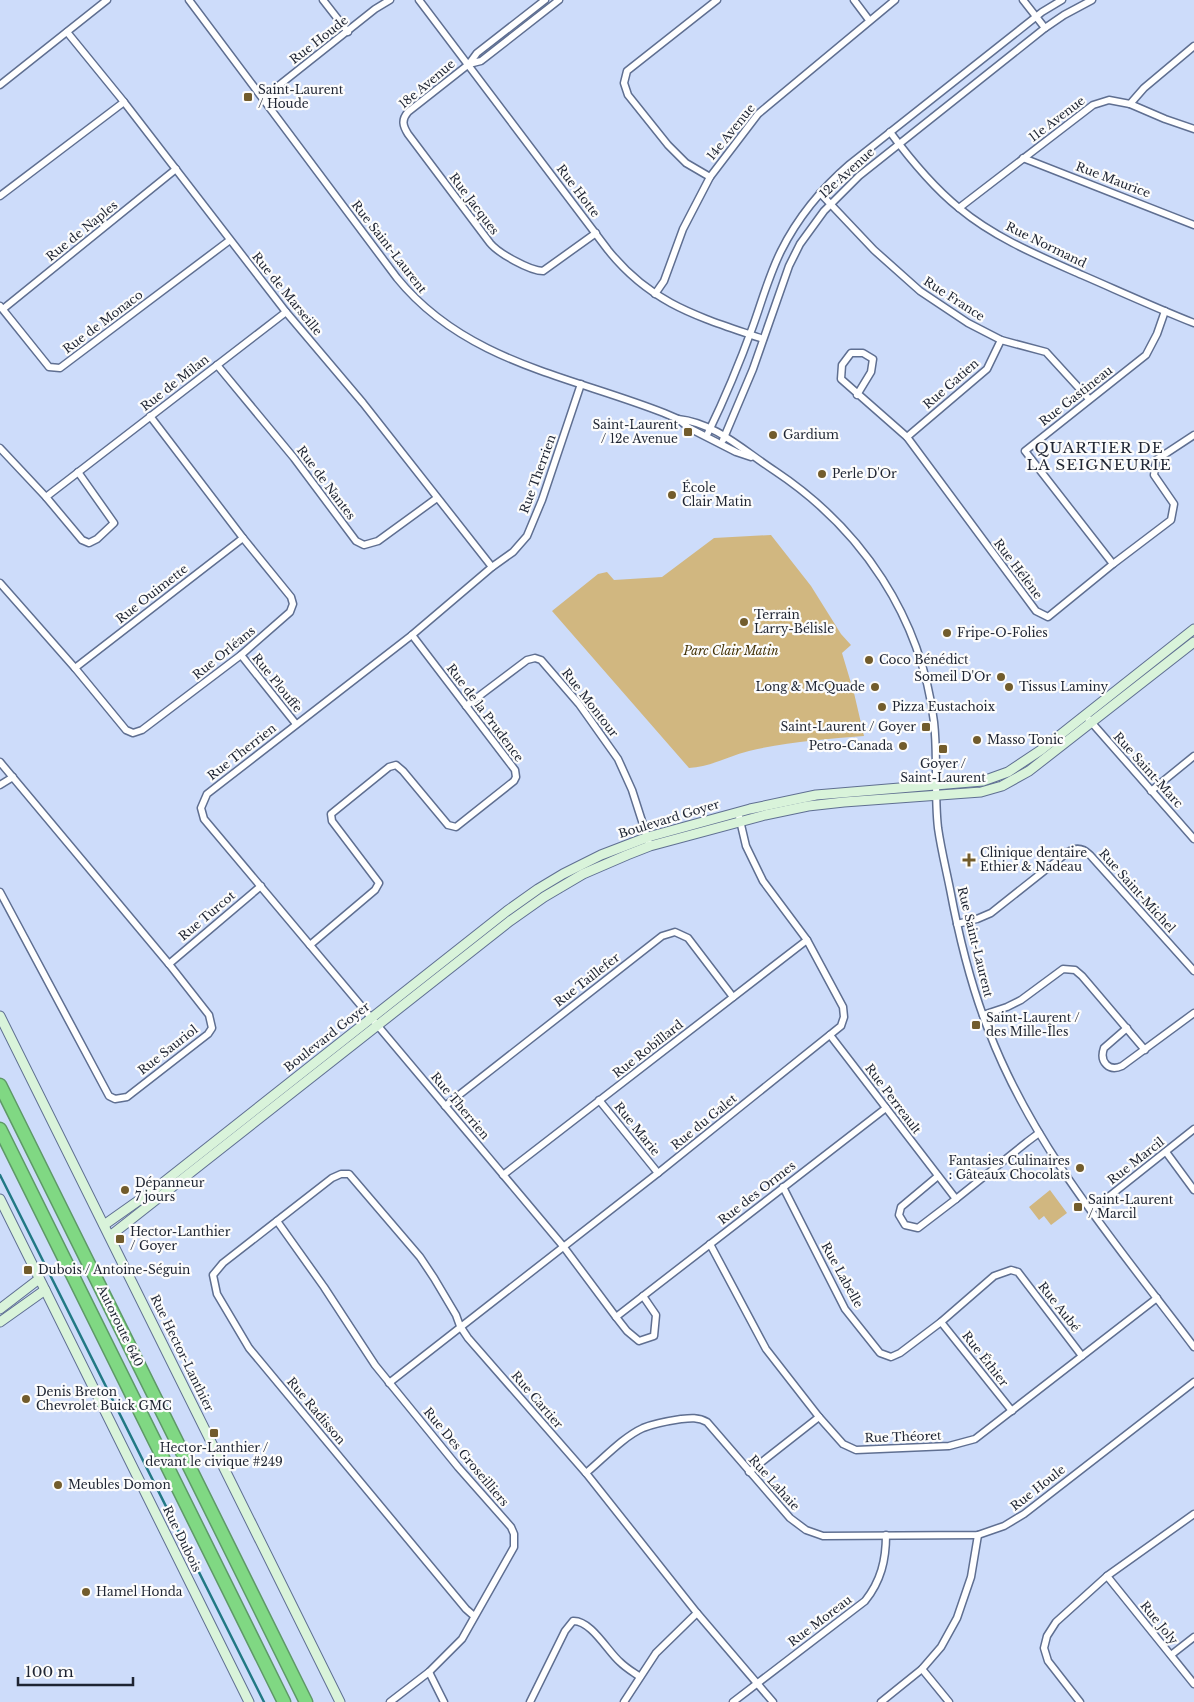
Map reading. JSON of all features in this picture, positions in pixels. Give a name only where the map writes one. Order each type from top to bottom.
[{"type":"highway","name":"Autoroute 640","points":[[0,1085],[306,1702]]},
{"type":"highway","name":"Autoroute 640","points":[[0,1128],[284,1702]]},
{"type":"street","points":[[0,85],[106,0]]},
{"type":"street","name":"Rue Saint-Laurent","points":[[189,0],[397,278],[421,305],[446,325],[488,350],[524,365],[678,419],[692,420],[741,445],[754,458],[810,496],[837,521],[872,562],[892,593],[916,644],[928,686],[934,726],[940,840],[969,976],[983,1015],[1004,1066],[1039,1133],[1092,1210],[1194,1347]]},
{"type":"street","points":[[323,0],[348,32]]},
{"type":"street","name":"Rue Houde","points":[[263,98],[375,9],[390,0]]},
{"type":"street","name":"Rue Hotte","points":[[418,0],[626,271],[655,294],[685,311],[763,339]]},
{"type":"street","name":"18e Avenue","points":[[403,124],[408,112],[469,64],[477,53],[545,0]]},
{"type":"street","name":"18e Avenue","points":[[469,64],[481,61],[560,0]]},
{"type":"street","points":[[710,177],[686,163],[668,145],[628,95],[624,83],[627,71],[717,0]]},
{"type":"street","points":[[854,0],[869,20]]},
{"type":"street","name":"14e Avenue","points":[[655,294],[662,284],[683,229],[710,177],[758,114],[895,0]]},
{"type":"street","points":[[1023,0],[1045,28]]},
{"type":"street","name":"12e Avenue","points":[[706,436],[750,334],[773,268],[804,212],[820,193],[850,164],[1046,9],[1062,0]]},
{"type":"street","name":"12e Avenue","points":[[721,444],[748,382],[796,252],[830,203],[858,176],[898,143],[1045,28],[1092,0]]},
{"type":"street","name":"Rue de Marseille","points":[[67,32],[124,102],[286,312],[363,403],[492,567]]},
{"type":"street","points":[[1130,104],[1144,88],[1194,46]]},
{"type":"street","name":"11e Avenue","points":[[959,208],[1093,105],[1109,100],[1130,104],[1194,129]]},
{"type":"street","points":[[0,196],[124,102]]},
{"type":"street","name":"Rue Jacques","points":[[403,124],[408,134],[484,236],[493,247],[500,251],[535,270],[545,271],[596,233]]},
{"type":"street","name":"Rue Normand","points":[[890,132],[917,166],[959,208],[991,231],[1023,249],[1194,323]]},
{"type":"street","name":"Rue Maurice","points":[[1023,158],[1194,225]]},
{"type":"street","name":"Rue de Naples","points":[[2,308],[176,169]]},
{"type":"street","name":"Rue France","points":[[820,193],[874,250],[920,291],[968,323],[1001,340],[1046,352],[1089,399]]},
{"type":"street","name":"Rue de Monaco","points":[[2,308],[49,367],[60,368],[230,240]]},
{"type":"street","name":"Rue Gastineau","points":[[1113,564],[1025,451],[1146,355],[1166,311]]},
{"type":"street","name":"Rue de Milan","points":[[46,497],[286,312]]},
{"type":"street","name":"Rue Gatien","points":[[907,437],[987,369],[1001,340]]},
{"type":"street","name":"Rue Hélène","points":[[857,395],[871,372],[873,359],[863,353],[851,353],[842,364],[841,379],[857,395],[907,437],[1036,611],[1048,617],[1113,564],[1172,520],[1174,504],[1154,474],[1156,460],[1194,434]]},
{"type":"street","name":"Rue de Nantes","points":[[217,365],[294,458],[356,542],[364,545],[378,540],[437,498]]},
{"type":"street","name":"Rue Therrien","points":[[563,1246],[204,819],[201,808],[206,794],[412,635],[492,567],[514,552],[527,536],[542,500],[581,384]]},
{"type":"street","name":"Rue Orléans","points":[[0,583],[75,668],[126,730],[133,733],[142,730],[240,655],[290,612],[294,604],[291,597],[242,538],[150,416]]},
{"type":"street","name":"Rue Saint-Laurent","points":[[678,419],[688,428],[736,452],[754,458]]},
{"type":"street","points":[[0,448],[46,497],[82,540],[89,542],[97,539],[114,523],[78,472]]},
{"type":"street","name":"Rue Ouimette","points":[[75,668],[242,538]]},
{"type":"street","name":"Boulevard Goyer","points":[[110,1236],[374,1022],[507,911],[554,879],[590,860],[738,812],[774,803],[816,795],[984,781],[1008,772],[1031,757],[1194,629]]},
{"type":"street","name":"Rue de la Prudence","points":[[310,946],[375,890],[379,883],[332,821],[331,814],[390,767],[396,765],[448,825],[456,827],[514,782],[516,777],[515,770],[412,635]]},
{"type":"street","name":"Boulevard Goyer","points":[[649,841],[740,822],[794,808],[821,804],[981,792],[1008,783],[1029,771],[1194,642]]},
{"type":"street","name":"Rue Plouffe","points":[[240,655],[296,724]]},
{"type":"street","name":"Rue Montour","points":[[466,706],[527,660],[535,658],[541,660],[579,704],[618,759],[632,790],[649,841]]},
{"type":"street","name":"Rue Saint-Marc","points":[[1085,715],[1194,839]]},
{"type":"street","points":[[1151,791],[1194,756]]},
{"type":"street","name":"Rue Sauriol","points":[[0,762],[169,964],[209,1015],[212,1028],[208,1034],[127,1096],[115,1099],[109,1096],[0,892]]},
{"type":"street","points":[[0,785],[13,777]]},
{"type":"street","name":"Rue du Galet","points":[[389,1383],[658,1173],[841,1026],[844,1017],[843,1007],[807,940],[763,881],[746,846],[738,812]]},
{"type":"street","name":"Rue Saint-Michel","points":[[957,924],[977,919],[991,912],[1068,852],[1081,849],[1090,855],[1194,971]]},
{"type":"street","name":"Rue Turcot","points":[[169,964],[261,886]]},
{"type":"street","name":"Rue Taillefer","points":[[445,1106],[662,936],[675,932],[688,938],[733,997]]},
{"type":"street","name":"Rue Robillard","points":[[503,1175],[807,940]]},
{"type":"street","points":[[983,1015],[1014,1003],[1028,995],[1059,971],[1075,970],[1145,1050]]},
{"type":"street","points":[[1127,1028],[1104,1048],[1102,1056],[1104,1063],[1110,1068],[1118,1068],[1194,1013]]},
{"type":"street","name":"Rue Hector-Lanthier","points":[[0,1016],[340,1702]]},
{"type":"street","name":"Boulevard Goyer","points":[[104,1225],[374,1022]]},
{"type":"street","name":"Rue Perreault","points":[[830,1035],[956,1199]]},
{"type":"street","name":"Rue Marie","points":[[599,1100],[658,1173]]},
{"type":"street","name":"Rue des Ormes","points":[[616,1317],[886,1108]]},
{"type":"street","name":"Rue Marcil","points":[[1092,1210],[1194,1129]]},
{"type":"street","points":[[938,1176],[901,1207],[899,1215],[905,1225],[918,1228],[1039,1133]]},
{"type":"street","points":[[1166,1152],[1194,1190]]},
{"type":"street","name":"Rue Cartier","points":[[277,1221],[332,1178],[341,1174],[349,1174],[420,1257],[468,1338],[586,1473],[697,1613],[774,1702]]},
{"type":"street","name":"Rue Labelle","points":[[783,1187],[845,1309],[880,1353],[891,1357],[900,1353],[941,1322],[994,1276],[1011,1270],[1018,1272]]},
{"type":"street","name":"Rue Dubois","points":[[0,1199],[249,1702]]},
{"type":"street","name":"Rue Des Groseilliers","points":[[277,1221],[324,1287],[375,1366],[511,1527],[514,1534],[514,1547],[462,1639],[429,1672],[390,1702]]},
{"type":"street","name":"Rue Radisson","points":[[277,1221],[223,1263],[213,1275],[217,1294],[249,1348],[474,1616]]},
{"type":"street","name":"Rue Théoret","points":[[710,1244],[766,1349],[819,1417],[843,1444],[856,1450],[949,1446],[975,1439],[1157,1298]]},
{"type":"street","points":[[563,1246],[616,1317],[639,1341],[654,1336],[656,1315],[643,1296]]},
{"type":"street","name":"Rue Aubé","points":[[1018,1272],[1082,1356]]},
{"type":"street","points":[[0,1308],[39,1279]]},
{"type":"street","points":[[0,1322],[45,1290]]},
{"type":"street","name":"Rue Éthier","points":[[941,1322],[1012,1411]]},
{"type":"street","name":"Rue Houle","points":[[978,1535],[1004,1526],[1024,1514],[1194,1382]]},
{"type":"street","points":[[749,1472],[819,1417]]},
{"type":"street","name":"Rue Lahaie","points":[[586,1473],[629,1437],[643,1428],[665,1421],[702,1418],[790,1518],[806,1530],[823,1536],[978,1535]]},
{"type":"street","points":[[1080,1702],[1048,1661],[1044,1648],[1056,1622],[1107,1576],[1194,1514]]},
{"type":"street","name":"Rue Moreau","points":[[733,1702],[866,1600],[873,1591],[883,1567],[886,1535]]},
{"type":"street","points":[[881,1702],[922,1669],[940,1647],[957,1618],[971,1578],[978,1535]]},
{"type":"street","name":"Rue Joly","points":[[1107,1576],[1194,1684]]},
{"type":"street","points":[[624,1702],[656,1654],[697,1613]]},
{"type":"street","points":[[530,1702],[565,1630],[573,1621],[578,1621],[596,1634],[620,1662],[640,1677]]},
{"type":"street","points":[[1171,1655],[1194,1637]]},
{"type":"street","points":[[922,1669],[949,1702]]},
{"type":"street","points":[[429,1672],[444,1702]]},
{"type":"green space","name":"Parc Clair Matin","points":[[771,535],[811,586],[841,634],[851,645],[842,653],[864,736],[777,745],[749,751],[704,766],[689,768],[552,611],[598,574],[607,572],[614,580],[662,577],[714,538]]},
{"type":"green space","points":[[1050,1190],[1067,1213],[1051,1225],[1044,1216],[1039,1220],[1029,1207]]},
{"type":"waterway","points":[[0,1175],[264,1702]]},
{"type":"place","name":"Saint-Laurent / Houde","points":[[248,97]]},
{"type":"place","name":"Saint-Laurent / 12e Avenue","points":[[688,432]]},
{"type":"place","name":"Gardium","points":[[773,435]]},
{"type":"place","name":"Perle D'Or","points":[[822,474]]},
{"type":"place","name":"École Clair Matin","points":[[672,495]]},
{"type":"place","name":"Terrain Larry-Bélisle","points":[[744,622]]},
{"type":"place","name":"Fripe-O-Folies","points":[[947,633]]},
{"type":"place","name":"Coco Bénédict","points":[[869,660]]},
{"type":"place","name":"Someil D'Or","points":[[1001,677]]},
{"type":"place","name":"Long & McQuade","points":[[875,687]]},
{"type":"place","name":"Tissus Laminy","points":[[1009,687]]},
{"type":"place","name":"Pizza Eustachoix","points":[[882,707]]},
{"type":"place","name":"Saint-Laurent / Goyer","points":[[926,727]]},
{"type":"place","name":"Masso Tonic","points":[[977,740]]},
{"type":"place","name":"Petro-Canada","points":[[903,746]]},
{"type":"place","name":"Goyer / Saint-Laurent","points":[[943,749]]},
{"type":"place","name":"Clinique dentaire Ethier & Nadeau","points":[[969,860]]},
{"type":"place","name":"Saint-Laurent / des Mille-Îles","points":[[976,1025]]},
{"type":"place","name":"Fantasies Culinaires : Gâteaux Chocolats","points":[[1080,1168]]},
{"type":"place","name":"Dépanneur 7 jours","points":[[125,1190]]},
{"type":"place","name":"Saint-Laurent / Marcil","points":[[1078,1207]]},
{"type":"place","name":"Hector-Lanthier / Goyer","points":[[120,1239]]},
{"type":"place","name":"Dubois / Antoine-Séguin","points":[[28,1270]]},
{"type":"place","name":"Denis Breton Chevrolet Buick GMC","points":[[26,1399]]},
{"type":"place","name":"Hector-Lanthier / devant le civique #249","points":[[214,1433]]},
{"type":"place","name":"Meubles Domon","points":[[58,1485]]},
{"type":"place","name":"Hamel Honda","points":[[86,1592]]},
{"type":"district","name":"QUARTIER DE LA SEIGNEURIE","points":[[1099,456]]}]
